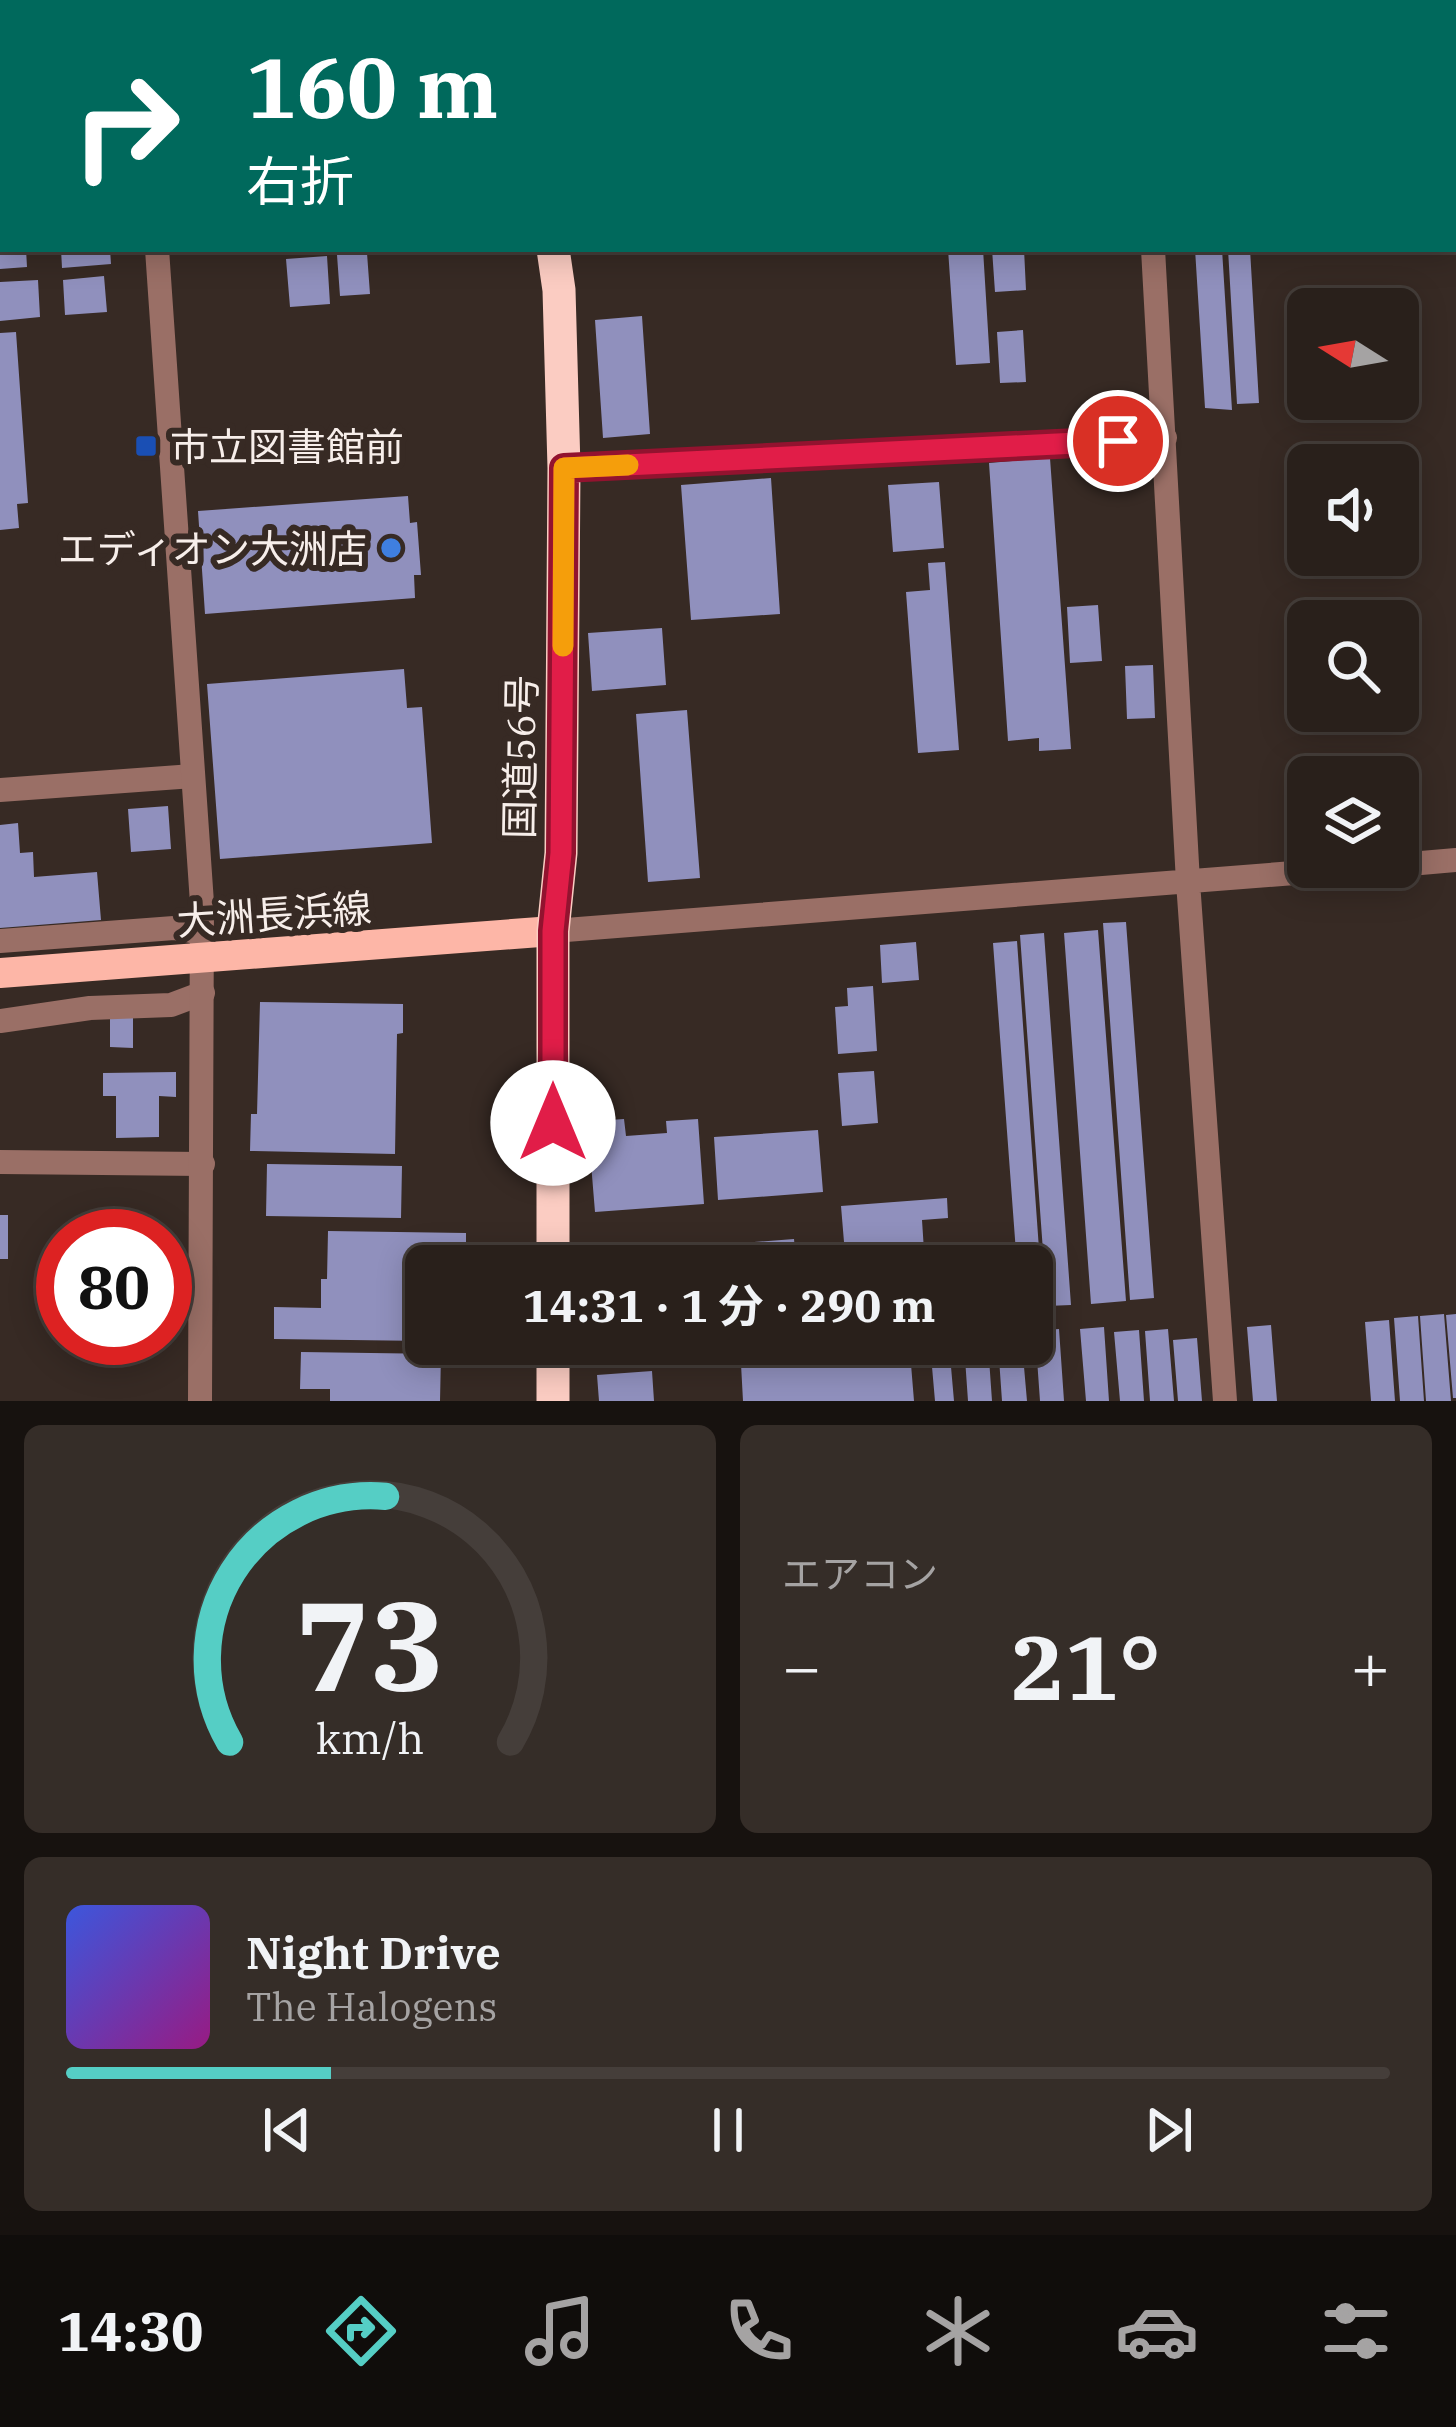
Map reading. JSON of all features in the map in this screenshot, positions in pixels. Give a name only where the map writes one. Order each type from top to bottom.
[{"type":"highway","name":"国道56号","points":[[553,252],[559,290],[564,468],[561,853],[553,931],[553,1245]]},
{"type":"highway","points":[[553,1365],[553,1401]]},
{"type":"main road","name":"大洲長浜線","points":[[0,973],[202,946],[553,931]]},
{"type":"street","points":[[158,252],[202,946],[200,1401]]},
{"type":"street","points":[[1153,252],[1188,882],[1225,1401]]},
{"type":"street","points":[[564,468],[1165,438]]},
{"type":"street","points":[[0,790],[193,776]]},
{"type":"street","points":[[1419,863],[1456,860]]},
{"type":"street","points":[[553,931],[1287,874]]},
{"type":"street","points":[[0,941],[174,928],[202,946]]},
{"type":"street","points":[[0,1021],[90,1008],[171,1005],[203,993]]},
{"type":"street","points":[[0,1162],[202,1164]]},
{"type":"building","points":[[0,252],[26,252],[27,267],[0,269]]},
{"type":"building","points":[[61,252],[110,252],[111,264],[62,268]]},
{"type":"building","points":[[948,252],[983,252],[990,363],[956,365]]},
{"type":"building","points":[[992,252],[1024,252],[1026,290],[995,292]]},
{"type":"building","points":[[1195,252],[1222,252],[1232,410],[1205,408]]},
{"type":"building","points":[[1228,252],[1250,252],[1259,403],[1237,404]]},
{"type":"building","points":[[367,253],[370,294],[340,296],[337,255]]},
{"type":"building","points":[[327,256],[330,304],[290,307],[286,259]]},
{"type":"building","points":[[104,276],[107,312],[65,315],[63,280]]},
{"type":"building","points":[[38,280],[40,317],[0,321],[0,282]]},
{"type":"building","points":[[642,316],[650,434],[603,438],[595,320]]},
{"type":"building","points":[[1023,330],[1026,382],[1000,383],[997,332]]},
{"type":"building","points":[[16,332],[28,503],[17,504],[19,528],[0,530],[0,333]]},
{"type":"building","points":[[1050,458],[1071,749],[1039,751],[1039,738],[1008,741],[989,463]]},
{"type":"building","points":[[771,478],[780,614],[691,620],[681,485]]},
{"type":"building","points":[[939,482],[944,548],[893,552],[888,485]]},
{"type":"building","points":[[408,496],[410,523],[417,522],[421,575],[414,575],[415,598],[205,614],[198,511]]},
{"type":"building","points":[[945,562],[959,750],[918,753],[906,592],[930,590],[928,563]]},
{"type":"building","points":[[1098,605],[1102,661],[1070,663],[1067,607]]},
{"type":"building","points":[[662,628],[666,685],[592,691],[588,633]]},
{"type":"building","points":[[1153,665],[1155,718],[1127,719],[1125,666]]},
{"type":"building","points":[[404,669],[407,708],[422,707],[432,843],[220,859],[207,684]]},
{"type":"building","points":[[687,710],[700,878],[648,882],[636,714]]},
{"type":"building","points":[[168,806],[171,849],[131,852],[128,809]]},
{"type":"building","points":[[18,823],[20,853],[33,852],[34,877],[97,872],[101,920],[0,928],[0,825]]},
{"type":"building","points":[[1126,922],[1154,1298],[1130,1300],[1103,923]]},
{"type":"building","points":[[1098,930],[1126,1301],[1091,1304],[1064,933]]},
{"type":"building","points":[[1044,933],[1071,1305],[1053,1306],[1053,1245],[1043,1245],[1020,935]]},
{"type":"building","points":[[1017,941],[1039,1245],[1015,1245],[993,943]]},
{"type":"building","points":[[916,942],[919,980],[882,983],[880,945]]},
{"type":"building","points":[[873,986],[877,1051],[838,1054],[835,1007],[848,1006],[847,988]]},
{"type":"building","points":[[260,1002],[403,1004],[403,1033],[397,1034],[395,1154],[250,1151],[251,1114],[257,1114]]},
{"type":"building","points":[[133,1017],[133,1048],[110,1047],[110,1018]]},
{"type":"building","points":[[874,1071],[878,1123],[842,1126],[838,1073]]},
{"type":"building","points":[[176,1072],[176,1097],[159,1096],[159,1137],[116,1138],[116,1096],[103,1096],[103,1073]]},
{"type":"building","points":[[624,1119],[626,1136],[667,1133],[666,1121],[698,1119],[704,1204],[595,1212],[589,1139],[595,1138],[593,1121]]},
{"type":"building","points":[[818,1130],[823,1192],[718,1200],[714,1137]]},
{"type":"building","points":[[267,1164],[402,1166],[401,1218],[266,1216]]},
{"type":"building","points":[[947,1198],[948,1218],[922,1220],[924,1245],[844,1245],[841,1206]]},
{"type":"building","points":[[0,1215],[8,1215],[8,1259],[0,1259]]},
{"type":"building","points":[[328,1231],[466,1233],[466,1245],[405,1245],[405,1341],[274,1339],[274,1307],[321,1308],[321,1279],[327,1279]]},
{"type":"building","points":[[794,1239],[795,1245],[714,1245]]},
{"type":"building","points":[[1444,1314],[1451,1401],[1426,1401],[1420,1316]]},
{"type":"building","points":[[1456,1314],[1456,1398],[1453,1398],[1446,1315]]},
{"type":"building","points":[[1418,1316],[1424,1401],[1400,1401],[1394,1318]]},
{"type":"building","points":[[1389,1320],[1395,1401],[1371,1401],[1365,1322]]},
{"type":"building","points":[[1271,1325],[1277,1401],[1253,1401],[1247,1327]]},
{"type":"building","points":[[1104,1327],[1109,1401],[1086,1401],[1080,1329]]},
{"type":"building","points":[[1059,1329],[1064,1401],[1040,1401],[1037,1365],[1053,1365],[1053,1330]]},
{"type":"building","points":[[1168,1329],[1174,1401],[1150,1401],[1145,1331]]},
{"type":"building","points":[[1139,1330],[1144,1401],[1120,1401],[1114,1332]]},
{"type":"building","points":[[1197,1338],[1202,1401],[1178,1401],[1173,1340]]},
{"type":"building","points":[[301,1352],[405,1353],[405,1365],[441,1365],[440,1401],[330,1401],[330,1389],[300,1389]]},
{"type":"building","points":[[741,1365],[911,1365],[914,1401],[743,1401]]},
{"type":"building","points":[[932,1365],[951,1365],[954,1401],[935,1401]]},
{"type":"building","points":[[965,1365],[989,1365],[992,1401],[968,1401]]},
{"type":"building","points":[[999,1365],[1024,1365],[1027,1401],[1002,1401]]},
{"type":"building","points":[[652,1371],[654,1401],[599,1401],[597,1375]]},
{"type":"slow traffic","points":[[563,646],[564,468],[628,465]]},
{"type":"place","name":"市立図書館前","points":[[146,446]]},
{"type":"place","name":"エディオン大洲店","points":[[391,548]]},
{"type":"route","points":[[553,1123],[564,468],[1118,441]]}]
